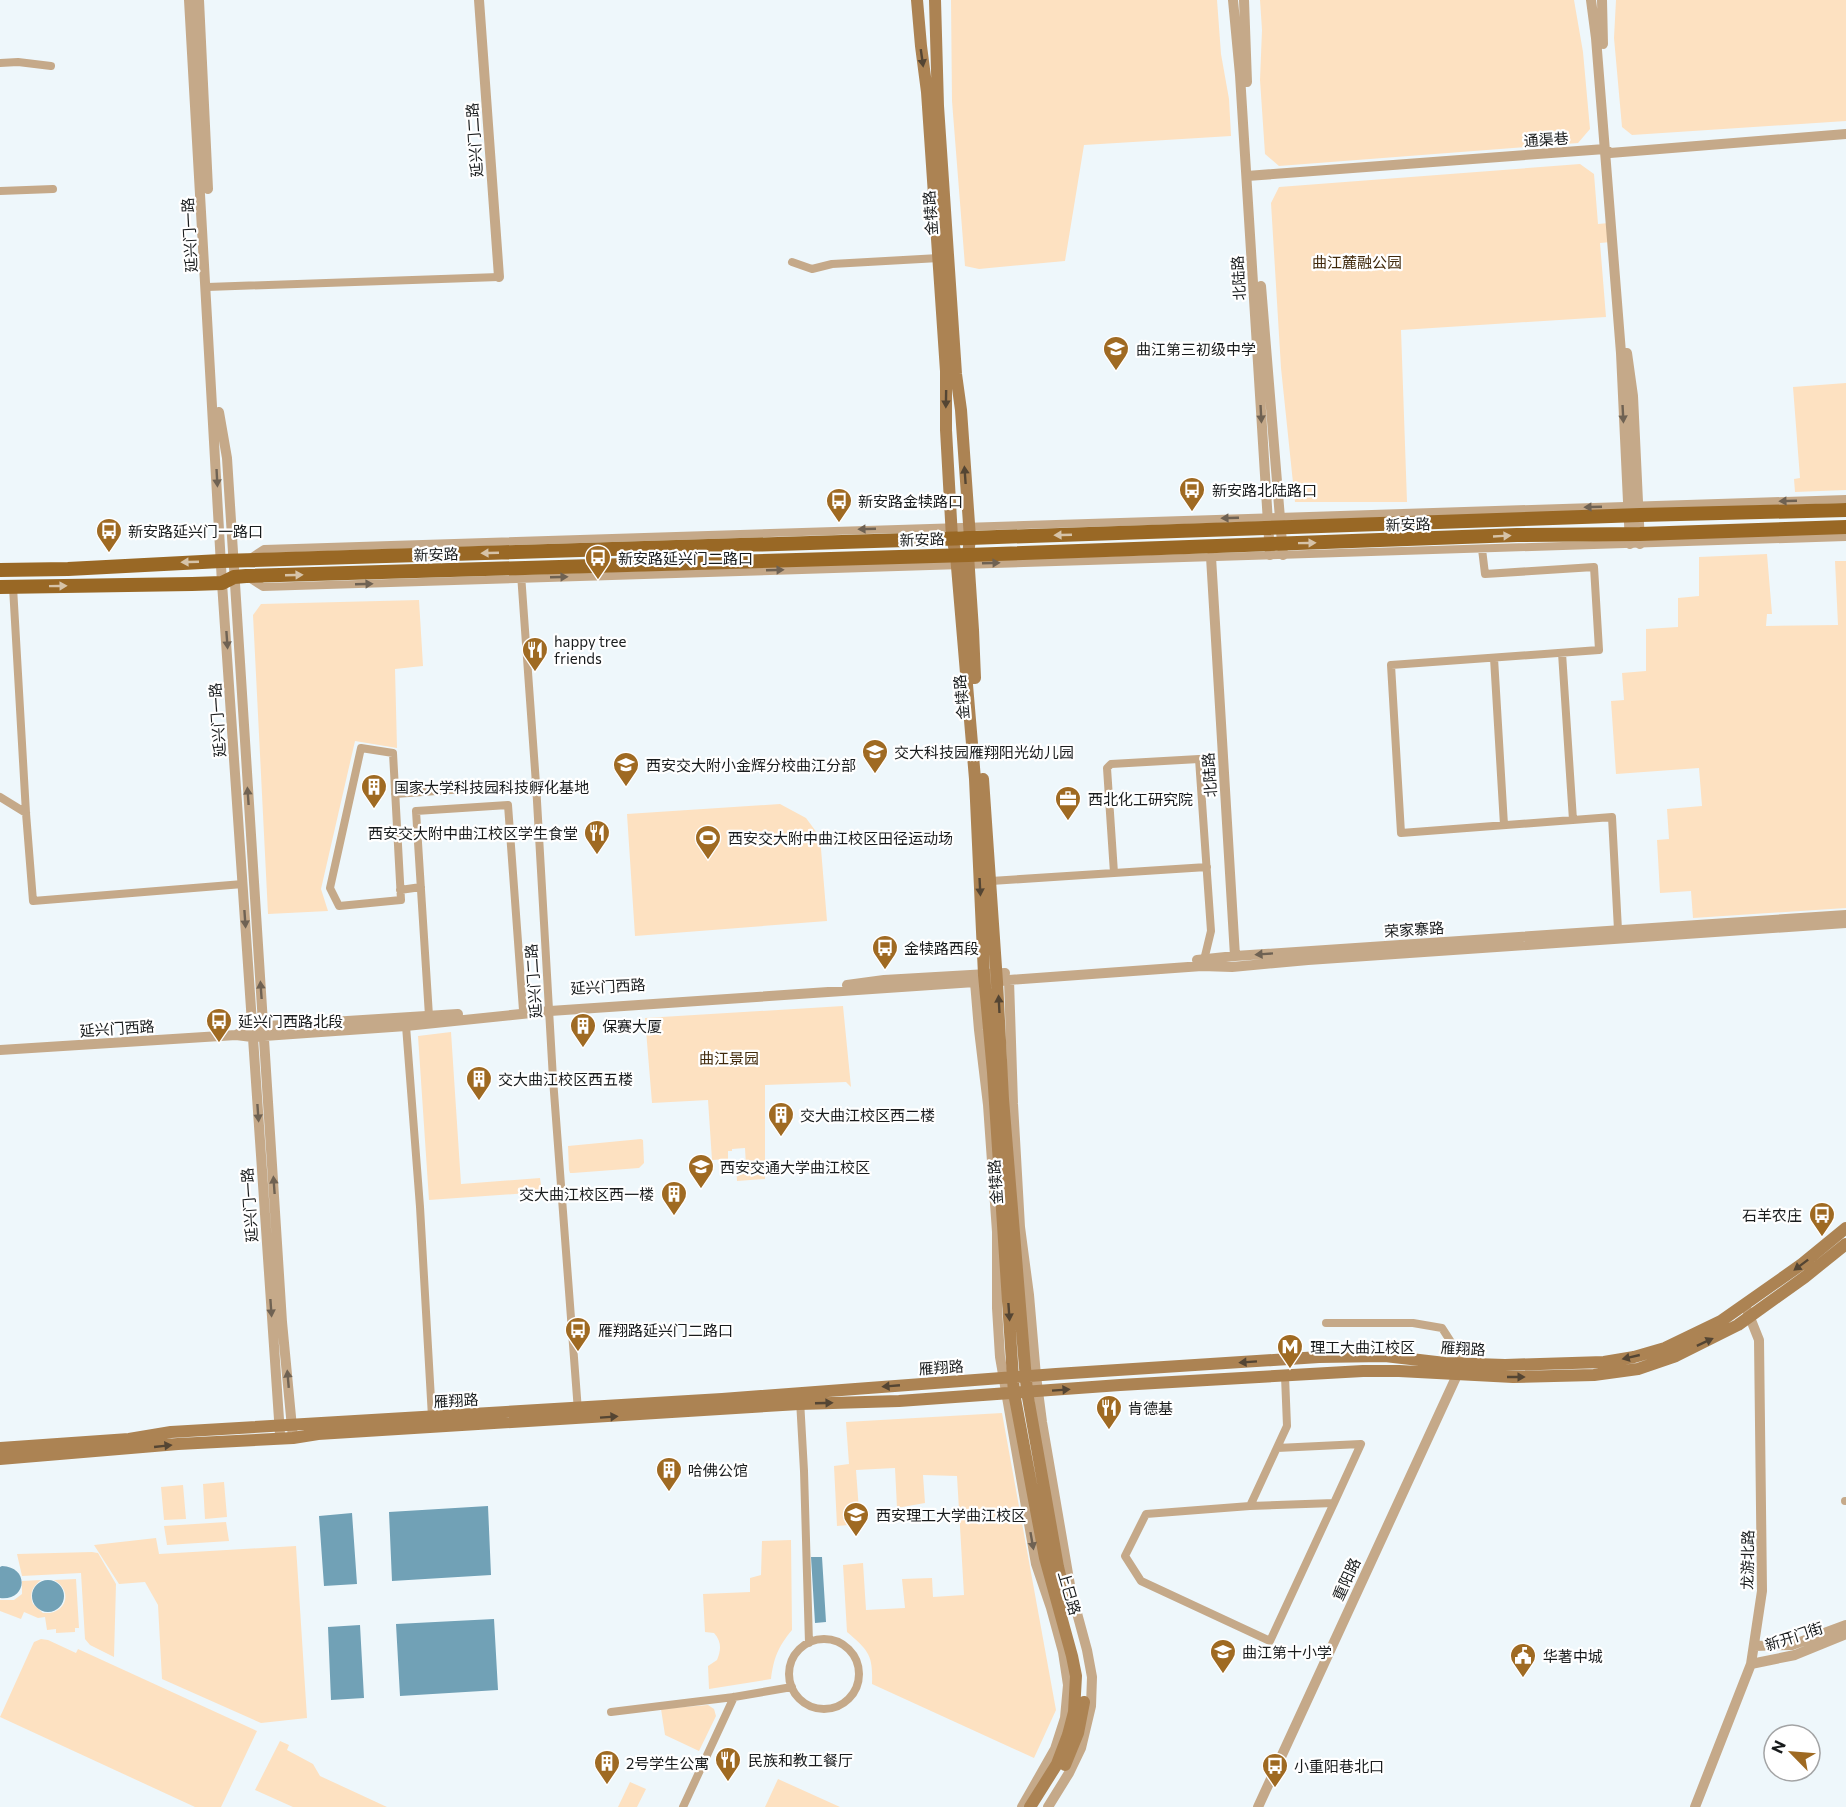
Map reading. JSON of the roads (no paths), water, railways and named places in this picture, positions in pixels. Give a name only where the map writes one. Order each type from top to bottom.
[{"type":"main road","name":"金犊路","points":[[917,0],[927,92],[939,258],[946,370],[946,430],[951,532],[962,560],[974,630],[974,665],[991,881],[994,1084],[1019,1377]]},
{"type":"main road","name":"金犊路","points":[[934,0],[939,118],[955,363],[961,410],[970,532],[962,560],[975,779],[991,979]]},
{"type":"main road","name":"新安路","points":[[0,570],[68,569],[519,546],[1634,510],[1846,510]]},
{"type":"main road","name":"新安路","points":[[7,587],[234,578],[521,573],[962,560],[1635,538],[1846,527]]},
{"type":"main road","name":"雁翔路","points":[[800,1399],[899,1401],[1127,1384],[1380,1370],[1616,1361],[1679,1342],[1722,1321],[1795,1270],[1846,1228]]},
{"type":"main road","name":"雁翔路","points":[[0,1459],[579,1413],[800,1399],[1019,1377],[1347,1356],[1385,1356],[1513,1377],[1577,1376],[1638,1369],[1676,1356],[1751,1317],[1846,1244]]},
{"type":"main road","name":"上巳路","points":[[1019,1377],[1045,1558],[1076,1676],[1074,1712],[1068,1735],[1057,1764],[1030,1807]]},
{"type":"main road","name":"上巳路","points":[[1021,1393],[1058,1567],[1081,1656],[1084,1681],[1081,1719],[1074,1745],[1061,1773],[1039,1807]]},
{"type":"main road","name":"雁翔路","points":[[0,1448],[129,1439],[171,1432],[286,1425],[432,1417],[579,1413]]},
{"type":"street","name":"延兴门一路","points":[[189,0],[219,412],[227,458],[234,561],[243,884],[282,1310],[287,1438]]},
{"type":"street","name":"延兴门一路","points":[[199,0],[210,287]]},
{"type":"street","name":"延兴门二路","points":[[478,0],[499,277]]},
{"type":"street","name":"北陆路","points":[[1233,0],[1250,176],[1276,549]]},
{"type":"street","name":"北陆路","points":[[1244,0],[1250,176]]},
{"type":"street","points":[[1591,0],[1626,350],[1633,396],[1635,538]]},
{"type":"street","points":[[1602,0],[1607,151]]},
{"type":"street","points":[[0,63],[18,62],[51,66]]},
{"type":"street","name":"通渠巷","points":[[1250,176],[1846,134]]},
{"type":"street","points":[[0,190],[53,189]]},
{"type":"street","points":[[792,262],[812,269],[832,264],[939,258]]},
{"type":"street","points":[[210,287],[499,277]]},
{"type":"street","points":[[1634,510],[1846,499]]},
{"type":"street","points":[[962,560],[1211,557],[1276,549],[1482,549],[1635,538],[1846,537]]},
{"type":"street","name":"延兴门二路","points":[[519,546],[536,784],[553,1079],[579,1413]]},
{"type":"street","points":[[1482,549],[1485,574],[1594,567],[1599,650],[1391,665],[1401,833],[1612,817],[1618,930]]},
{"type":"street","name":"北陆路","points":[[1211,557],[1235,956]]},
{"type":"street","name":"延兴门一路","points":[[234,578],[258,1031]]},
{"type":"street","points":[[7,587],[33,901],[243,884]]},
{"type":"street","points":[[1562,652],[1574,820]]},
{"type":"street","points":[[1494,658],[1504,825]]},
{"type":"street","points":[[361,748],[393,753],[395,794],[401,900],[339,906],[330,888],[361,748]]},
{"type":"street","points":[[1114,873],[1107,768],[1111,764],[1199,759],[1211,931],[1204,960]]},
{"type":"street","points":[[395,794],[536,784]]},
{"type":"street","points":[[0,797],[26,813]]},
{"type":"street","points":[[429,1016],[416,811],[508,805],[523,1010]]},
{"type":"street","points":[[991,881],[1207,867]]},
{"type":"street","points":[[400,890],[421,887]]},
{"type":"street","name":"荣家寨路","points":[[991,979],[1235,956],[1846,915]]},
{"type":"street","name":"荣家寨路","points":[[991,979],[1202,966],[1232,968],[1320,959],[1846,923]]},
{"type":"street","points":[[991,979],[1012,1104],[1020,1227],[1029,1295],[1019,1377],[1036,1564],[1064,1652],[1068,1685],[1065,1718],[1055,1749],[1022,1807]]},
{"type":"street","name":"延兴门西路","points":[[0,1050],[236,1035],[258,1031],[429,1016],[884,980],[991,979]]},
{"type":"street","name":"延兴门西路","points":[[258,1031],[406,1026],[550,1008]]},
{"type":"street","points":[[406,1026],[420,1207],[432,1417]]},
{"type":"street","name":"龙游北路","points":[[1695,1807],[1751,1664],[1762,1591],[1759,1340],[1745,1305]]},
{"type":"street","points":[[1326,1323],[1413,1323],[1442,1328],[1460,1356],[1457,1368]]},
{"type":"street","name":"重阳路","points":[[1258,1807],[1457,1368]]},
{"type":"street","points":[[1250,1506],[1287,1426],[1285,1376]]},
{"type":"street","points":[[1021,1393],[1042,1422],[1071,1591],[1092,1677],[1091,1706],[1084,1741],[1069,1773],[1048,1807]]},
{"type":"street","points":[[800,1399],[809,1643]]},
{"type":"street","points":[[1277,1448],[1361,1444],[1334,1503],[1270,1641],[1141,1581],[1125,1556],[1146,1514],[1250,1506],[1334,1503]]},
{"type":"street","name":"新开门街","points":[[1754,1646],[1792,1645],[1846,1625]]},
{"type":"street","name":"新开门街","points":[[1751,1664],[1795,1654],[1846,1635]]},
{"type":"street","points":[[819,1640],[838,1642],[853,1655],[857,1664],[859,1673],[854,1692],[837,1706],[827,1709],[805,1704],[797,1697],[792,1687],[789,1677],[790,1666],[800,1648],[809,1643],[819,1640]]},
{"type":"street","points":[[611,1712],[735,1697],[792,1687]]},
{"type":"street","points":[[683,1807],[735,1697]]},
{"type":"water","points":[[488,1506],[491,1575],[392,1581],[389,1512]]},
{"type":"water","points":[[352,1513],[357,1584],[324,1586],[319,1516]]},
{"type":"water","points":[[811,1557],[822,1557],[826,1622],[815,1623]]},
{"type":"water","points":[[0,1567],[11,1568],[21,1577],[20,1589],[9,1598],[0,1598]]},
{"type":"water","points":[[48,1580],[60,1584],[64,1596],[60,1608],[48,1612],[36,1608],[32,1596],[36,1584]]},
{"type":"water","points":[[494,1619],[498,1690],[400,1696],[396,1624]]},
{"type":"water","points":[[360,1625],[364,1698],[331,1700],[328,1627]]},
{"type":"place","name":"曲江第三初级中学","points":[[1116,372]]},
{"type":"place","name":"新安路北陆路口","points":[[1192,513]]},
{"type":"place","name":"新安路金犊路口","points":[[839,524]]},
{"type":"place","name":"新安路延兴门一路口","points":[[109,554]]},
{"type":"place","name":"新安路延兴门二路口","points":[[598,581]]},
{"type":"place","name":"happy tree friends","points":[[535,673]]},
{"type":"place","name":"交大科技园雁翔阳光幼儿园","points":[[875,775]]},
{"type":"place","name":"西安交大附小金辉分校曲江分部","points":[[626,788]]},
{"type":"place","name":"国家大学科技园科技孵化基地","points":[[374,810]]},
{"type":"place","name":"西北化工研究院","points":[[1068,822]]},
{"type":"place","name":"西安交大附中曲江校区学生食堂","points":[[597,856]]},
{"type":"place","name":"西安交大附中曲江校区田径运动场","points":[[708,861]]},
{"type":"place","name":"金犊路西段","points":[[885,971]]},
{"type":"place","name":"延兴门西路北段","points":[[219,1044]]},
{"type":"place","name":"保赛大厦","points":[[583,1049]]},
{"type":"place","name":"交大曲江校区西五楼","points":[[479,1102]]},
{"type":"place","name":"交大曲江校区西二楼","points":[[781,1138]]},
{"type":"place","name":"西安交通大学曲江校区","points":[[701,1190]]},
{"type":"place","name":"交大曲江校区西一楼","points":[[674,1217]]},
{"type":"place","name":"石羊农庄","points":[[1822,1238]]},
{"type":"place","name":"雁翔路延兴门二路口","points":[[578,1353]]},
{"type":"place","name":"理工大曲江校区","points":[[1290,1370]]},
{"type":"place","name":"肯德基","points":[[1109,1431]]},
{"type":"place","name":"哈佛公馆","points":[[669,1493]]},
{"type":"place","name":"西安理工大学曲江校区","points":[[856,1538]]},
{"type":"place","name":"曲江第十小学","points":[[1223,1675]]},
{"type":"place","name":"华著中城","points":[[1523,1679]]},
{"type":"place","name":"民族和教工餐厅","points":[[728,1783]]},
{"type":"place","name":"2号学生公寓","points":[[607,1786]]},
{"type":"place","name":"小重阳巷北口","points":[[1275,1789]]},
{"type":"park label","name":"曲江麓融公园","points":[[1357,262]]},
{"type":"park label","name":"曲江景园","points":[[729,1058]]}]
